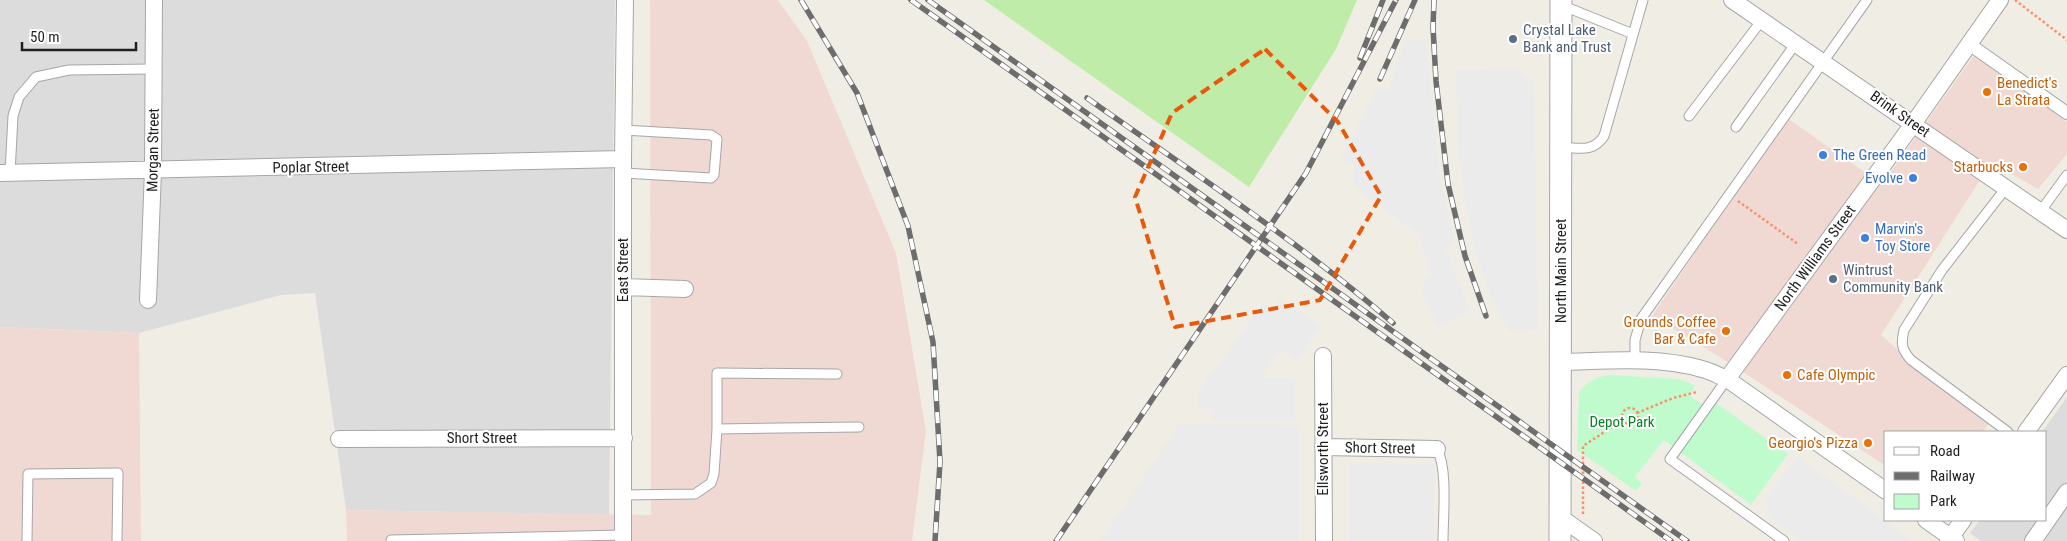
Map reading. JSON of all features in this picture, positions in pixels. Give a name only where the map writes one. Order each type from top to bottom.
[{"type":"street","name":"Morgan Street","points":[[148,300],[153,171],[154,0]]},
{"type":"street","name":"East Street","points":[[623,538],[623,130],[625,0]]},
{"type":"street","name":"Brink Street","points":[[1732,0],[2067,230]]},
{"type":"street","name":"North Williams Street","points":[[1727,379],[1914,124],[2000,0]]},
{"type":"street","name":"North Main Street","points":[[1560,541],[1561,2]]},
{"type":"street","points":[[1969,44],[2067,113]]},
{"type":"street","name":"Poplar Street","points":[[5,173],[623,166]]},
{"type":"street","points":[[623,287],[685,289]]},
{"type":"street","name":"Ellsworth Street","points":[[1323,356],[1324,541]]},
{"type":"street","points":[[1561,362],[1635,361],[1679,364],[1704,369],[1727,379],[1884,490]]},
{"type":"street","points":[[2027,431],[2067,375]]},
{"type":"street","name":"Short Street","points":[[340,439],[624,438]]},
{"type":"street","name":"Short Street","points":[[1323,447],[1436,449]]},
{"type":"street","points":[[2047,521],[2067,492]]},
{"type":"street","points":[[1560,517],[1588,537]]},
{"type":"street","points":[[1927,521],[1952,540],[1962,521]]},
{"type":"street","points":[[2033,541],[2047,521]]},
{"type":"lane","points":[[1561,147],[1589,148],[1598,145],[1604,136],[1643,0]]},
{"type":"lane","points":[[1635,361],[1635,340],[1641,319],[1867,0]]},
{"type":"lane","points":[[1561,2],[1632,34]]},
{"type":"lane","points":[[1690,116],[1762,20]]},
{"type":"lane","points":[[1736,127],[1796,43]]},
{"type":"lane","points":[[5,173],[12,116],[19,97],[36,77],[69,70],[154,69]]},
{"type":"lane","points":[[623,130],[712,135],[717,139],[714,175],[710,178],[623,166]]},
{"type":"lane","points":[[2040,212],[2067,175]]},
{"type":"lane","points":[[2006,188],[1942,270],[1904,330],[1901,341],[1902,351],[1911,360],[2007,431]]},
{"type":"lane","points":[[623,495],[695,494],[705,489],[711,482],[714,474],[717,429],[717,373],[837,374]]},
{"type":"lane","points":[[1727,379],[1670,459],[1784,541]]},
{"type":"lane","points":[[717,429],[859,427]]},
{"type":"lane","points":[[1436,449],[1442,458],[1443,541]]},
{"type":"lane","points":[[27,541],[28,474],[118,473],[117,541]]},
{"type":"lane","points":[[391,540],[623,538]]},
{"type":"path","points":[[2015,0],[2067,40]]},
{"type":"path","points":[[1728,194],[1798,244]]},
{"type":"path","points":[[1637,413],[1673,398],[1697,392]]},
{"type":"path","points":[[1623,420],[1622,415],[1626,410],[1634,410],[1637,413]]},
{"type":"path","points":[[1623,420],[1629,424],[1634,423],[1637,420],[1637,413]]},
{"type":"path","points":[[1588,537],[1583,446],[1623,420]]},
{"type":"highlighted area","points":[[1265,49],[1338,122],[1381,196],[1320,300],[1175,327],[1135,197],[1172,113]]},
{"type":"shaded area","points":[[0,0],[615,0],[609,515],[346,510],[315,293],[281,295],[139,333],[0,327]]},
{"type":"shaded area","points":[[650,0],[778,0],[807,41],[896,253],[926,431],[912,541],[347,541],[346,510],[651,515]]},
{"type":"shaded area","points":[[1426,38],[1440,180],[1455,242],[1445,246],[1470,311],[1438,327],[1422,294],[1425,280],[1432,276],[1418,235],[1359,190],[1353,181],[1353,164],[1341,160],[1377,88],[1388,91],[1405,41]]},
{"type":"shaded area","points":[[1975,54],[2067,122],[2067,154],[2038,189],[1991,163],[1881,335],[1933,381],[1988,424],[1984,431],[1884,431],[1884,465],[1723,359],[1652,316],[1787,118],[1882,184]]},
{"type":"shaded area","points":[[1519,69],[1526,81],[1534,81],[1538,330],[1509,331],[1489,292],[1476,253],[1466,205],[1458,151],[1456,70]]},
{"type":"shaded area","points":[[1280,299],[1322,326],[1295,361],[1281,350],[1261,378],[1295,378],[1295,421],[1211,420],[1211,409],[1197,409],[1197,394],[1263,303],[1273,308]]},
{"type":"shaded area","points":[[0,327],[139,333],[141,541],[0,541]]},
{"type":"shaded area","points":[[2067,397],[2067,541],[1981,541],[1970,533],[1979,521],[2047,521],[2047,431],[2043,431]]},
{"type":"shaded area","points":[[1179,424],[1299,425],[1299,541],[1100,541]]},
{"type":"shaded area","points":[[1797,456],[1912,541],[1801,541],[1769,517],[1766,500]]},
{"type":"shaded area","points":[[1349,463],[1434,464],[1434,541],[1349,541]]},
{"type":"green space","points":[[984,0],[1357,0],[1336,49],[1249,187]]},
{"type":"green space","name":"Depot Park","points":[[1610,375],[1678,379],[1695,385],[1690,396],[1711,410],[1716,403],[1788,454],[1751,505],[1664,440],[1635,477],[1642,483],[1636,491],[1577,450],[1579,393],[1592,380]]},
{"type":"railway","points":[[801,0],[857,93],[908,226],[933,342],[940,462],[935,541]]},
{"type":"railway","points":[[911,0],[1671,541]]},
{"type":"railway","points":[[928,0],[1687,541]]},
{"type":"railway","points":[[1360,58],[1383,0]]},
{"type":"railway","points":[[1056,541],[1306,173],[1396,0]]},
{"type":"railway","points":[[1380,79],[1415,0]]},
{"type":"railway","points":[[1434,0],[1433,27],[1436,81],[1448,184],[1465,256],[1486,316]]},
{"type":"railway","points":[[1087,98],[1281,235],[1357,292],[1393,323]]},
{"type":"place","name":"Crystal Lake Bank and Trust","points":[[1513,39]]},
{"type":"place","name":"Benedict's La Strata","points":[[1987,92]]},
{"type":"place","name":"The Green Read","points":[[1823,155]]},
{"type":"place","name":"Starbucks","points":[[2023,167]]},
{"type":"place","name":"Evolve","points":[[1913,178]]},
{"type":"place","name":"Marvin's Toy Store","points":[[1865,238]]},
{"type":"place","name":"Wintrust Community Bank","points":[[1833,279]]},
{"type":"place","name":"Grounds Coffee Bar & Cafe","points":[[1726,331]]},
{"type":"place","name":"Cafe Olympic","points":[[1787,375]]},
{"type":"place","name":"Georgio's Pizza","points":[[1868,443]]}]
